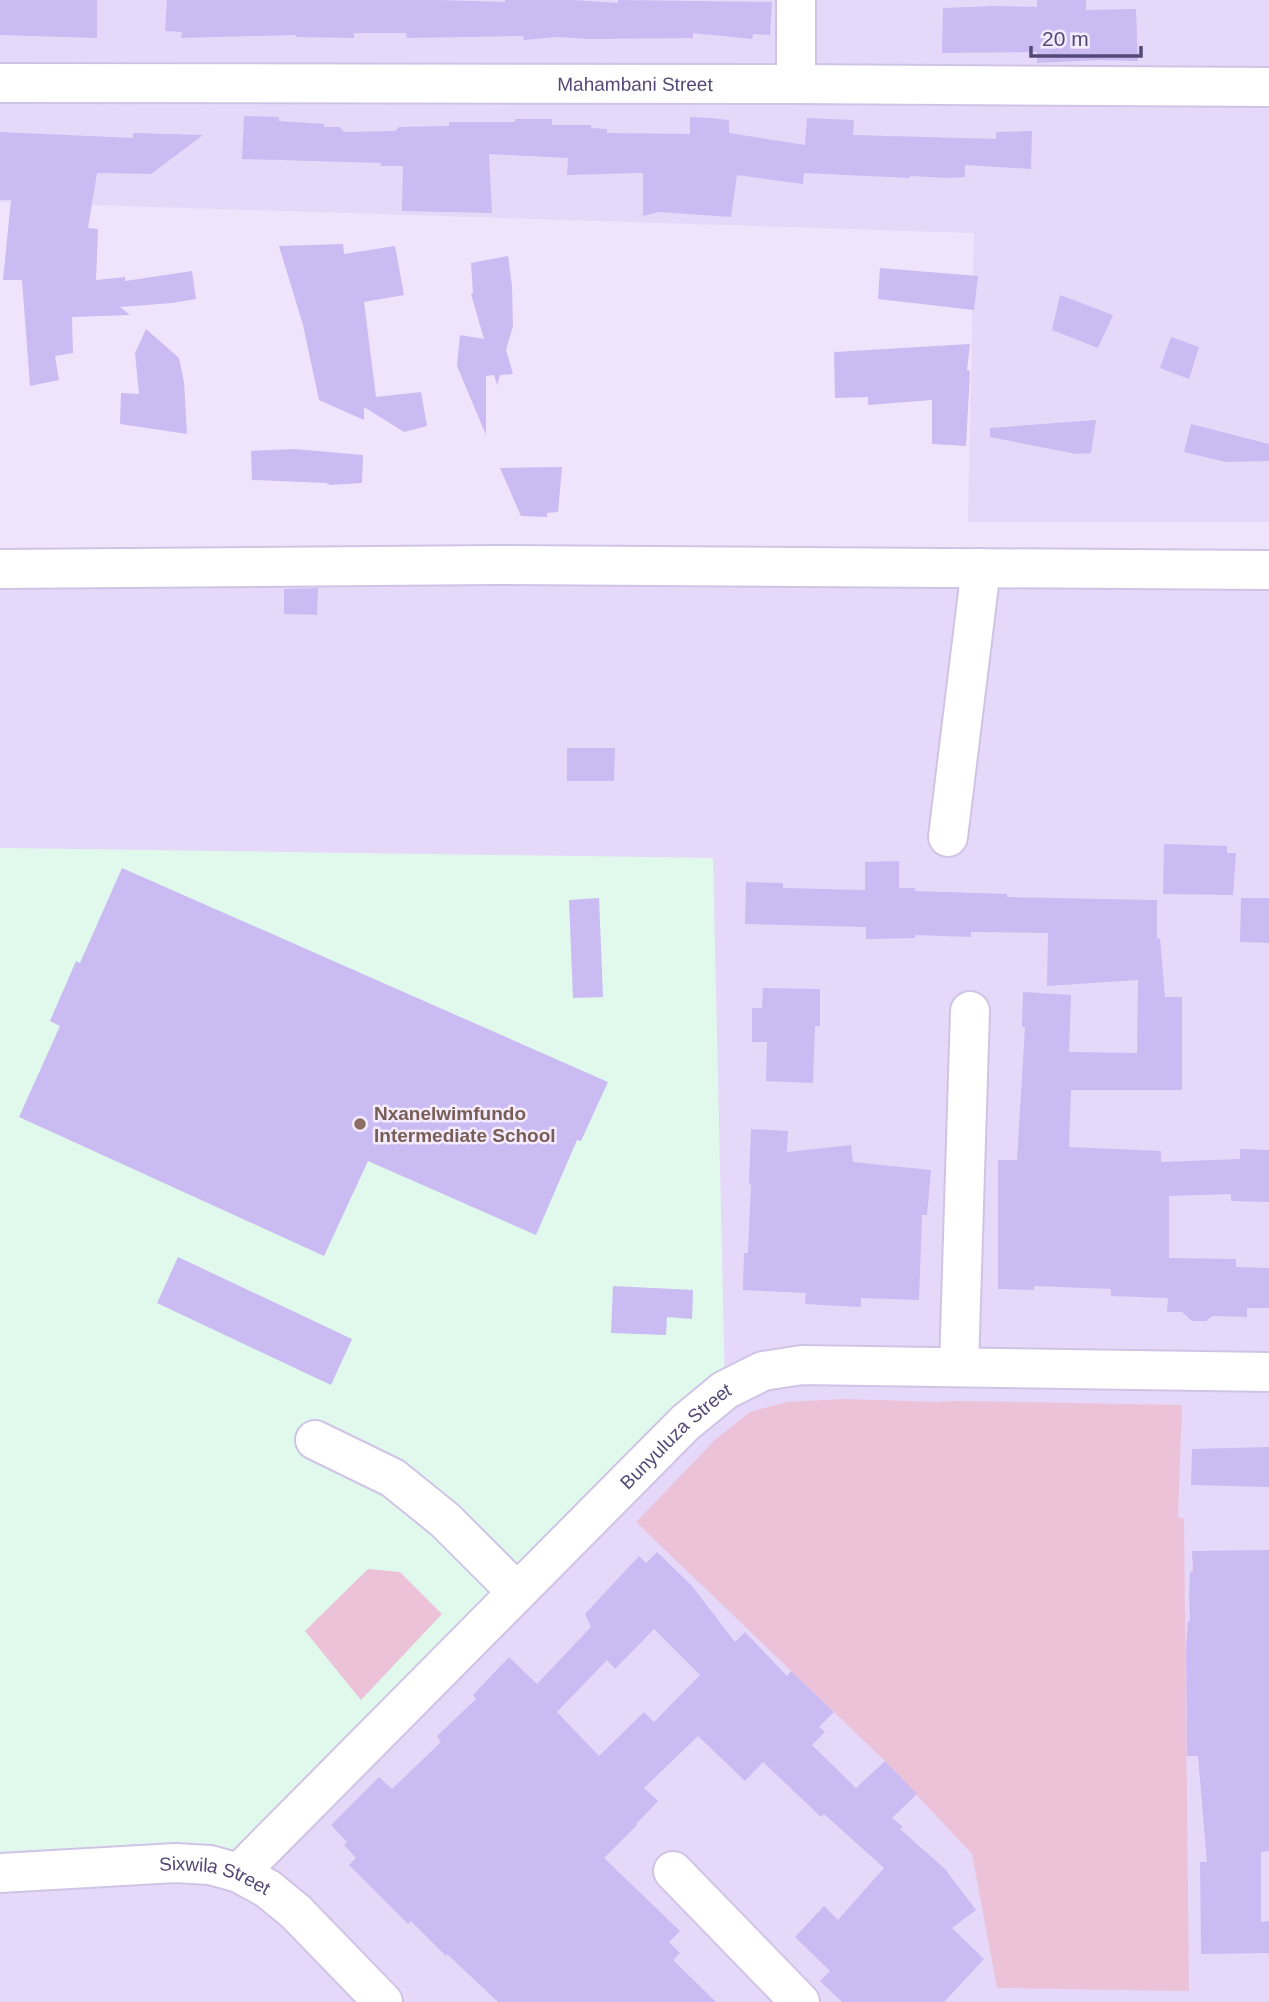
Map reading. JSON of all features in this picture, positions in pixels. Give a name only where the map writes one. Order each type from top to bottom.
[{"type":"street","points":[[796,0],[796,84]]},
{"type":"street","name":"Mahambani Street","points":[[0,83],[1269,87]]},
{"type":"street","points":[[0,569],[494,565],[1269,570]]},
{"type":"street","points":[[948,837],[981,568]]},
{"type":"street","points":[[959,1367],[970,1011]]},
{"type":"street","name":"Bunyuluza Street","points":[[239,1873],[685,1423],[725,1390],[763,1371],[802,1365],[1269,1372]]},
{"type":"street","points":[[315,1440],[393,1478],[445,1520],[517,1592]]},
{"type":"street","name":"Sixwila Street","points":[[0,1873],[175,1863],[210,1865],[239,1873],[268,1889],[296,1913],[383,2002]]},
{"type":"street","points":[[673,1871],[800,2002]]},
{"type":"shaded area","points":[[0,0],[1269,0],[1269,522],[968,522],[974,233],[0,202]]},
{"type":"shaded area","points":[[988,582],[1269,583],[1269,2002],[0,2002],[0,588]]},
{"type":"shaded area","name":"Nxanelwimfundo Intermediate School","points":[[0,848],[713,858],[725,1390],[239,1873],[0,1873]]},
{"type":"shaded area","points":[[843,1399],[1182,1405],[1178,1517],[1184,1519],[1189,1991],[997,1988],[972,1854],[885,1761],[636,1522],[716,1439],[750,1412],[786,1402]]},
{"type":"shaded area","points":[[368,1569],[400,1572],[442,1614],[361,1700],[305,1631]]},
{"type":"building","points":[[0,0],[97,0],[97,38],[0,35]]},
{"type":"building","points":[[167,0],[772,2],[770,35],[753,34],[752,39],[693,33],[693,38],[557,37],[524,40],[523,36],[407,38],[406,33],[354,33],[354,38],[296,35],[181,38],[182,32],[165,31]]},
{"type":"building","points":[[1037,0],[1086,0],[1086,10],[1136,9],[1138,61],[1037,63],[1037,52],[942,53],[943,8],[1037,7]]},
{"type":"building","points":[[244,116],[279,117],[279,121],[324,124],[324,127],[340,127],[344,132],[449,126],[449,122],[552,119],[552,125],[591,125],[591,128],[607,129],[607,133],[690,134],[690,117],[729,120],[729,133],[805,145],[807,118],[854,120],[853,135],[996,139],[996,132],[1032,131],[1031,169],[965,165],[965,177],[947,178],[804,173],[803,184],[737,175],[731,217],[659,212],[643,216],[643,173],[567,175],[568,158],[489,154],[492,213],[402,211],[403,166],[242,159]]},
{"type":"building","points":[[0,132],[133,138],[133,133],[203,135],[151,174],[97,173],[88,228],[98,229],[96,280],[125,277],[125,281],[192,271],[196,299],[120,307],[130,315],[72,317],[73,353],[55,356],[59,380],[30,386],[22,280],[3,280],[11,200],[0,200]]},
{"type":"building","points":[[343,244],[344,254],[395,246],[404,295],[364,302],[376,397],[421,392],[427,426],[404,432],[364,407],[364,420],[319,400],[303,325],[279,246]]},
{"type":"building","points":[[508,256],[513,326],[506,350],[513,374],[500,375],[497,385],[494,375],[486,376],[486,435],[457,366],[460,335],[484,339],[471,294],[471,263]]},
{"type":"building","points":[[880,268],[978,276],[974,310],[878,299]]},
{"type":"building","points":[[1060,295],[1113,315],[1098,348],[1052,330]]},
{"type":"building","points":[[146,329],[179,358],[184,382],[187,434],[120,424],[121,393],[139,394],[135,353]]},
{"type":"building","points":[[1171,337],[1199,347],[1189,379],[1160,368]]},
{"type":"building","points":[[970,344],[966,446],[932,444],[932,400],[868,405],[868,397],[835,398],[834,352]]},
{"type":"building","points":[[1096,420],[1091,453],[1076,454],[990,437],[990,428]]},
{"type":"building","points":[[1191,424],[1269,444],[1269,461],[1226,462],[1184,452]]},
{"type":"building","points":[[294,449],[363,455],[362,483],[330,485],[252,480],[251,451]]},
{"type":"building","points":[[562,467],[558,512],[547,513],[547,517],[521,516],[500,468]]},
{"type":"building","points":[[318,588],[317,615],[284,614],[284,589]]},
{"type":"building","points":[[567,748],[615,748],[614,781],[567,781]]},
{"type":"building","points":[[1164,844],[1227,846],[1227,853],[1236,853],[1233,895],[1163,894]]},
{"type":"building","points":[[899,861],[899,888],[915,888],[915,891],[1007,894],[1007,897],[1157,900],[1157,939],[1160,938],[1165,997],[1182,997],[1182,1090],[1071,1090],[1069,1147],[1161,1151],[1161,1162],[1240,1159],[1240,1149],[1269,1150],[1269,1202],[1231,1201],[1231,1194],[1169,1196],[1169,1258],[1236,1259],[1236,1267],[1269,1268],[1269,1308],[1247,1308],[1247,1317],[1212,1316],[1206,1321],[1192,1321],[1182,1312],[1167,1312],[1168,1298],[1111,1296],[1111,1289],[1034,1286],[1034,1290],[998,1289],[998,1160],[1017,1160],[1025,1027],[1022,1027],[1023,992],[1071,995],[1069,1052],[1137,1053],[1138,980],[1047,986],[1048,933],[971,932],[971,937],[915,935],[915,938],[866,939],[866,927],[745,924],[746,882],[783,883],[783,888],[865,890],[865,862]]},
{"type":"building","points":[[122,868],[608,1082],[581,1141],[577,1140],[536,1235],[368,1161],[324,1256],[19,1117],[60,1026],[50,1021],[76,961],[80,963]]},
{"type":"building","points":[[599,898],[603,997],[573,998],[569,900]]},
{"type":"building","points":[[1241,898],[1269,898],[1269,943],[1240,942]]},
{"type":"building","points":[[763,988],[820,989],[820,1026],[815,1026],[813,1083],[766,1081],[767,1042],[752,1042],[752,1008],[762,1008]]},
{"type":"building","points":[[751,1129],[788,1131],[787,1152],[851,1145],[853,1162],[931,1170],[927,1215],[922,1215],[919,1300],[861,1298],[861,1307],[805,1304],[806,1293],[743,1290],[744,1253],[748,1253]]},
{"type":"building","points":[[178,1257],[352,1339],[331,1385],[157,1303]]},
{"type":"building","points":[[613,1286],[693,1290],[692,1319],[667,1317],[666,1335],[611,1333]]},
{"type":"building","points":[[1269,1447],[1269,1487],[1191,1485],[1192,1449]]},
{"type":"building","points":[[1269,1550],[1269,1851],[1261,1852],[1261,1922],[1269,1921],[1269,1953],[1201,1954],[1200,1862],[1207,1862],[1198,1756],[1187,1756],[1186,1646],[1190,1621],[1192,1551]]},
{"type":"building","points":[[657,1552],[692,1586],[735,1642],[745,1632],[787,1676],[791,1671],[834,1712],[819,1727],[825,1732],[812,1745],[856,1788],[885,1761],[917,1794],[892,1818],[903,1827],[900,1829],[945,1869],[976,1910],[952,1928],[984,1959],[944,2002],[842,2002],[820,1981],[830,1971],[795,1937],[824,1906],[838,1920],[884,1868],[824,1814],[821,1817],[763,1762],[745,1781],[698,1736],[644,1788],[658,1801],[604,1858],[680,1931],[669,1942],[680,1953],[673,1960],[716,2002],[498,2002],[411,1921],[408,1924],[349,1865],[356,1858],[344,1845],[347,1842],[331,1825],[379,1777],[392,1789],[441,1742],[437,1736],[476,1699],[473,1695],[509,1657],[537,1684],[591,1627],[585,1614],[639,1556],[646,1563]],"holes":[[[654,1629],[700,1675],[654,1722],[644,1712],[599,1756],[557,1712],[607,1660],[615,1669]]]},
{"type":"place","name":"Nxanelwimfundo Intermediate School","points":[[360,1124]]}]
